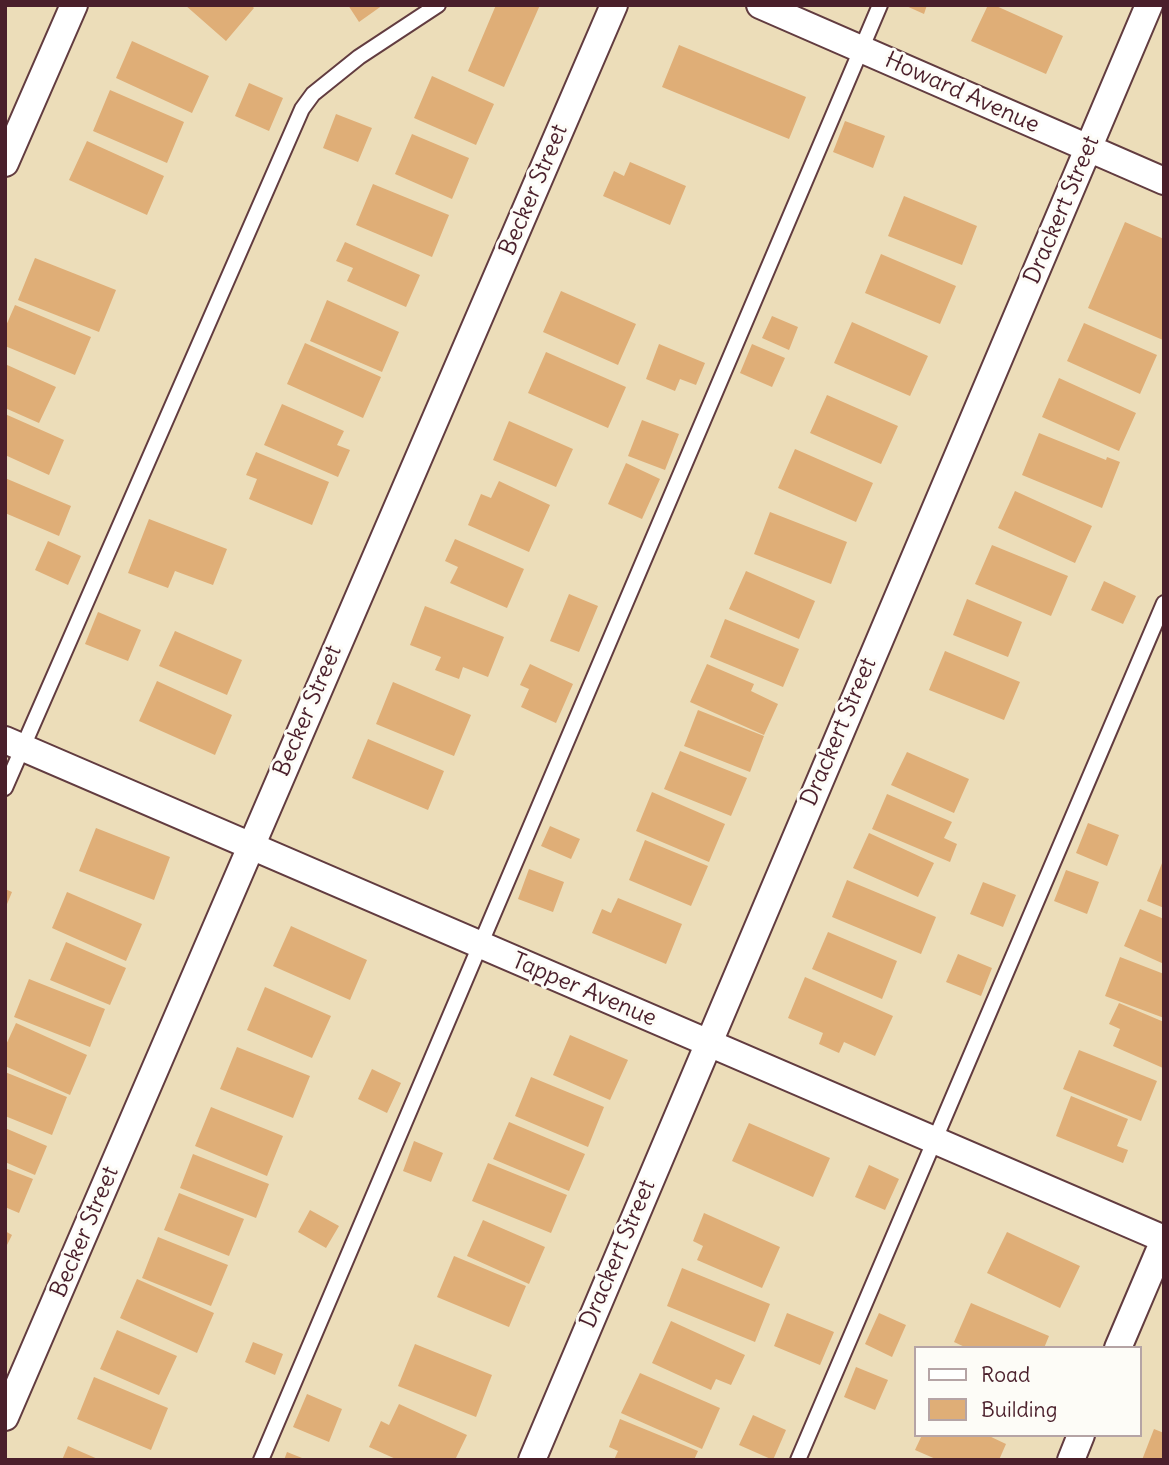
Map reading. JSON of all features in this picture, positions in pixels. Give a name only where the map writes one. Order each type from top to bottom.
[{"type":"street","points":[[5,163],[74,5]]},
{"type":"street","name":"Becker Street","points":[[5,1417],[614,5]]},
{"type":"street","name":"Howard Avenue","points":[[760,5],[1164,181]]},
{"type":"street","name":"Drackert Street","points":[[532,1460],[706,1043],[1149,5]]},
{"type":"street","name":"Tapper Avenue","points":[[14,744],[1164,1240]]},
{"type":"street","points":[[1119,1346],[1164,1240]]},
{"type":"street","points":[[1071,1460],[1080,1437]]},
{"type":"lane","points":[[5,788],[14,744],[302,108],[313,94],[359,57],[438,5]]},
{"type":"lane","points":[[261,1460],[482,946],[880,5]]},
{"type":"lane","points":[[798,1460],[1164,603]]},
{"type":"building","points":[[185,5],[251,5],[254,8],[226,41]]},
{"type":"building","points":[[348,5],[383,5],[359,22]]},
{"type":"building","points":[[496,5],[540,5],[504,87],[468,71]]},
{"type":"building","points":[[904,5],[927,5],[924,14]]},
{"type":"building","points":[[988,5],[994,5],[1063,36],[1046,74],[971,41]]},
{"type":"building","points":[[132,41],[209,76],[192,113],[116,78]]},
{"type":"building","points":[[679,45],[806,97],[789,139],[662,87]]},
{"type":"building","points":[[432,76],[494,104],[476,145],[414,118]]},
{"type":"building","points":[[249,83],[283,98],[269,131],[235,116]]},
{"type":"building","points":[[110,90],[184,122],[167,163],[93,131]]},
{"type":"building","points":[[336,114],[372,128],[358,162],[323,148]]},
{"type":"building","points":[[845,121],[885,136],[873,168],[833,152]]},
{"type":"building","points":[[412,134],[469,158],[452,199],[395,174]]},
{"type":"building","points":[[87,141],[164,176],[147,215],[69,180]]},
{"type":"building","points":[[630,162],[686,186],[670,225],[603,196],[614,171],[624,176]]},
{"type":"building","points":[[373,184],[449,215],[432,257],[356,225]]},
{"type":"building","points":[[904,196],[977,226],[962,265],[888,236]]},
{"type":"building","points":[[1125,222],[1164,239],[1163,340],[1088,308]]},
{"type":"building","points":[[345,242],[420,275],[406,307],[347,281],[353,268],[336,261]]},
{"type":"building","points":[[881,254],[956,286],[940,324],[865,293]]},
{"type":"building","points":[[35,258],[116,290],[99,332],[18,300]]},
{"type":"building","points":[[561,291],[636,324],[618,365],[543,332]]},
{"type":"building","points":[[327,300],[399,332],[382,372],[310,341]]},
{"type":"building","points":[[15,305],[91,337],[75,375],[5,346],[5,328]]},
{"type":"building","points":[[772,316],[798,327],[789,350],[762,338]]},
{"type":"building","points":[[852,322],[928,356],[910,396],[834,363]]},
{"type":"building","points":[[1084,323],[1157,355],[1140,394],[1067,361]]},
{"type":"building","points":[[305,343],[381,377],[363,418],[287,384]]},
{"type":"building","points":[[659,344],[705,363],[696,385],[680,379],[675,391],[646,379]]},
{"type":"building","points":[[752,344],[785,358],[772,387],[740,373]]},
{"type":"building","points":[[546,352],[626,387],[608,428],[528,393]]},
{"type":"building","points":[[5,364],[56,387],[39,423],[5,408]]},
{"type":"building","points":[[1059,378],[1136,413],[1119,451],[1042,417]]},
{"type":"building","points":[[827,395],[898,426],[881,464],[810,433]]},
{"type":"building","points":[[282,404],[344,431],[337,445],[350,450],[338,477],[264,445]]},
{"type":"building","points":[[5,414],[64,440],[49,475],[5,455]]},
{"type":"building","points":[[642,420],[679,434],[665,470],[628,456]]},
{"type":"building","points":[[509,421],[573,449],[556,487],[493,460]]},
{"type":"building","points":[[1039,433],[1106,460],[1107,457],[1120,462],[1102,508],[1022,475]]},
{"type":"building","points":[[795,449],[873,483],[856,522],[778,488]]},
{"type":"building","points":[[256,452],[329,482],[312,525],[249,499],[257,479],[246,475]]},
{"type":"building","points":[[626,463],[660,479],[642,519],[608,504]]},
{"type":"building","points":[[5,478],[71,506],[59,536],[5,513]]},
{"type":"building","points":[[499,481],[550,505],[529,552],[468,525],[481,494],[491,498]]},
{"type":"building","points":[[1015,491],[1092,526],[1075,563],[998,528]]},
{"type":"building","points":[[770,512],[847,542],[831,584],[754,554]]},
{"type":"building","points":[[149,519],[227,549],[213,585],[175,571],[168,588],[128,573]]},
{"type":"building","points":[[455,539],[524,569],[507,608],[450,583],[458,567],[445,561]]},
{"type":"building","points":[[48,541],[81,556],[68,585],[35,570]]},
{"type":"building","points":[[992,545],[1068,576],[1051,616],[975,584]]},
{"type":"building","points":[[746,571],[815,601],[799,639],[729,609]]},
{"type":"building","points":[[1104,581],[1136,596],[1123,624],[1091,610]]},
{"type":"building","points":[[569,594],[598,606],[579,652],[550,641]]},
{"type":"building","points":[[967,599],[1022,622],[1008,657],[953,635]]},
{"type":"building","points":[[425,606],[504,637],[488,677],[463,667],[459,679],[435,670],[441,657],[410,645]]},
{"type":"building","points":[[98,612],[141,630],[128,661],[85,644]]},
{"type":"building","points":[[725,619],[799,649],[783,687],[710,657]]},
{"type":"building","points":[[175,631],[242,660],[227,695],[159,666]]},
{"type":"building","points":[[945,651],[1020,682],[1004,720],[929,690]]},
{"type":"building","points":[[530,664],[573,684],[556,723],[521,707],[529,689],[520,685]]},
{"type":"building","points":[[707,664],[754,684],[751,691],[778,704],[764,735],[690,702]]},
{"type":"building","points":[[157,681],[232,715],[215,755],[139,721]]},
{"type":"building","points":[[393,682],[471,715],[454,756],[376,724]]},
{"type":"building","points":[[698,710],[764,736],[750,772],[684,746]]},
{"type":"building","points":[[368,739],[444,771],[428,810],[352,778]]},
{"type":"building","points":[[680,751],[747,778],[731,816],[664,789]]},
{"type":"building","points":[[907,752],[969,779],[954,813],[891,785]]},
{"type":"building","points":[[652,792],[725,824],[709,862],[636,831]]},
{"type":"building","points":[[887,794],[952,822],[944,838],[957,844],[950,862],[872,829]]},
{"type":"building","points":[[1088,823],[1119,835],[1107,866],[1076,853]]},
{"type":"building","points":[[550,826],[580,839],[571,859],[541,846]]},
{"type":"building","points":[[96,828],[170,857],[154,900],[79,871]]},
{"type":"building","points":[[869,833],[934,863],[918,897],[853,868]]},
{"type":"building","points":[[645,840],[708,866],[691,906],[629,880]]},
{"type":"building","points":[[1164,858],[1164,908],[1147,901]]},
{"type":"building","points":[[529,869],[564,882],[553,912],[518,899]]},
{"type":"building","points":[[1066,870],[1099,882],[1087,914],[1054,901]]},
{"type":"building","points":[[847,880],[936,917],[921,954],[832,917]]},
{"type":"building","points":[[983,882],[1016,895],[1003,927],[970,914]]},
{"type":"building","points":[[5,889],[12,892],[5,909]]},
{"type":"building","points":[[67,892],[142,924],[126,961],[52,928]]},
{"type":"building","points":[[618,898],[682,924],[666,964],[592,933],[602,909],[611,913]]},
{"type":"building","points":[[1140,909],[1164,919],[1164,964],[1124,946]]},
{"type":"building","points":[[291,926],[367,960],[350,1000],[273,966]]},
{"type":"building","points":[[828,932],[897,961],[882,999],[812,969]]},
{"type":"building","points":[[66,942],[126,968],[110,1005],[50,980]]},
{"type":"building","points":[[958,954],[992,968],[981,996],[946,982]]},
{"type":"building","points":[[1120,957],[1164,974],[1164,1018],[1105,996]]},
{"type":"building","points":[[805,977],[893,1016],[875,1056],[844,1042],[839,1053],[819,1044],[823,1033],[788,1018]]},
{"type":"building","points":[[29,979],[105,1009],[90,1047],[14,1017]]},
{"type":"building","points":[[265,987],[331,1016],[312,1058],[247,1030]]},
{"type":"building","points":[[1119,1003],[1164,1022],[1163,1068],[1113,1046],[1120,1029],[1109,1024]]},
{"type":"building","points":[[16,1023],[87,1055],[70,1095],[5,1066],[5,1047]]},
{"type":"building","points":[[570,1035],[628,1060],[610,1100],[553,1075]]},
{"type":"building","points":[[237,1047],[310,1076],[293,1118],[220,1089]]},
{"type":"building","points":[[1079,1050],[1157,1081],[1141,1121],[1063,1089]]},
{"type":"building","points":[[372,1069],[401,1083],[387,1113],[358,1099]]},
{"type":"building","points":[[5,1072],[67,1097],[52,1135],[5,1116]]},
{"type":"building","points":[[531,1077],[604,1107],[588,1147],[515,1116]]},
{"type":"building","points":[[1071,1096],[1128,1119],[1117,1146],[1128,1150],[1123,1163],[1056,1136]]},
{"type":"building","points":[[211,1107],[283,1136],[267,1176],[195,1146]]},
{"type":"building","points":[[509,1122],[585,1154],[569,1191],[493,1159]]},
{"type":"building","points":[[749,1123],[830,1158],[813,1197],[732,1161]]},
{"type":"building","points":[[5,1128],[47,1146],[35,1175],[5,1162]]},
{"type":"building","points":[[414,1141],[443,1153],[431,1182],[403,1171]]},
{"type":"building","points":[[193,1154],[269,1184],[256,1218],[180,1188]]},
{"type":"building","points":[[488,1163],[567,1195],[551,1233],[472,1201]]},
{"type":"building","points":[[869,1165],[899,1179],[885,1210],[855,1197]]},
{"type":"building","points":[[5,1168],[33,1179],[19,1213],[5,1207]]},
{"type":"building","points":[[179,1193],[244,1219],[229,1256],[164,1230]]},
{"type":"building","points":[[310,1210],[339,1226],[326,1248],[298,1232]]},
{"type":"building","points":[[704,1213],[780,1247],[762,1288],[697,1260],[703,1246],[693,1241]]},
{"type":"building","points":[[483,1220],[545,1247],[529,1284],[467,1256]]},
{"type":"building","points":[[5,1231],[12,1235],[5,1249]]},
{"type":"building","points":[[1007,1232],[1080,1266],[1060,1308],[987,1273]]},
{"type":"building","points":[[158,1237],[228,1265],[211,1306],[142,1278]]},
{"type":"building","points":[[454,1256],[526,1286],[509,1327],[437,1297]]},
{"type":"building","points":[[682,1268],[770,1304],[755,1342],[667,1306]]},
{"type":"building","points":[[137,1279],[214,1313],[197,1353],[120,1318]]},
{"type":"building","points":[[971,1303],[1049,1336],[1045,1346],[963,1346],[954,1342]]},
{"type":"building","points":[[787,1313],[834,1332],[820,1365],[774,1346]]},
{"type":"building","points":[[879,1313],[906,1325],[892,1357],[865,1344]]},
{"type":"building","points":[[671,1321],[745,1355],[731,1385],[716,1379],[711,1390],[652,1363]]},
{"type":"building","points":[[117,1330],[177,1356],[159,1395],[100,1369]]},
{"type":"building","points":[[253,1342],[283,1354],[275,1375],[245,1362]]},
{"type":"building","points":[[415,1344],[492,1375],[476,1417],[398,1386]]},
{"type":"building","points":[[856,1367],[888,1380],[875,1410],[844,1397]]},
{"type":"building","points":[[640,1373],[720,1408],[702,1449],[621,1413]]},
{"type":"building","points":[[94,1377],[168,1408],[151,1450],[77,1419]]},
{"type":"building","points":[[307,1394],[342,1409],[329,1442],[293,1427]]},
{"type":"building","points":[[399,1404],[467,1435],[455,1460],[398,1460],[369,1447],[381,1421],[389,1425]]},
{"type":"building","points":[[753,1415],[786,1430],[773,1460],[739,1445]]},
{"type":"building","points":[[620,1419],[698,1451],[694,1460],[614,1460],[618,1451],[609,1447]]},
{"type":"building","points":[[1154,1429],[1164,1433],[1164,1460],[1142,1460]]},
{"type":"building","points":[[921,1437],[991,1437],[1006,1444],[999,1460],[938,1460],[915,1450]]},
{"type":"building","points":[[68,1446],[100,1460],[62,1460]]},
{"type":"building","points":[[287,1452],[307,1460],[284,1460]]}]
